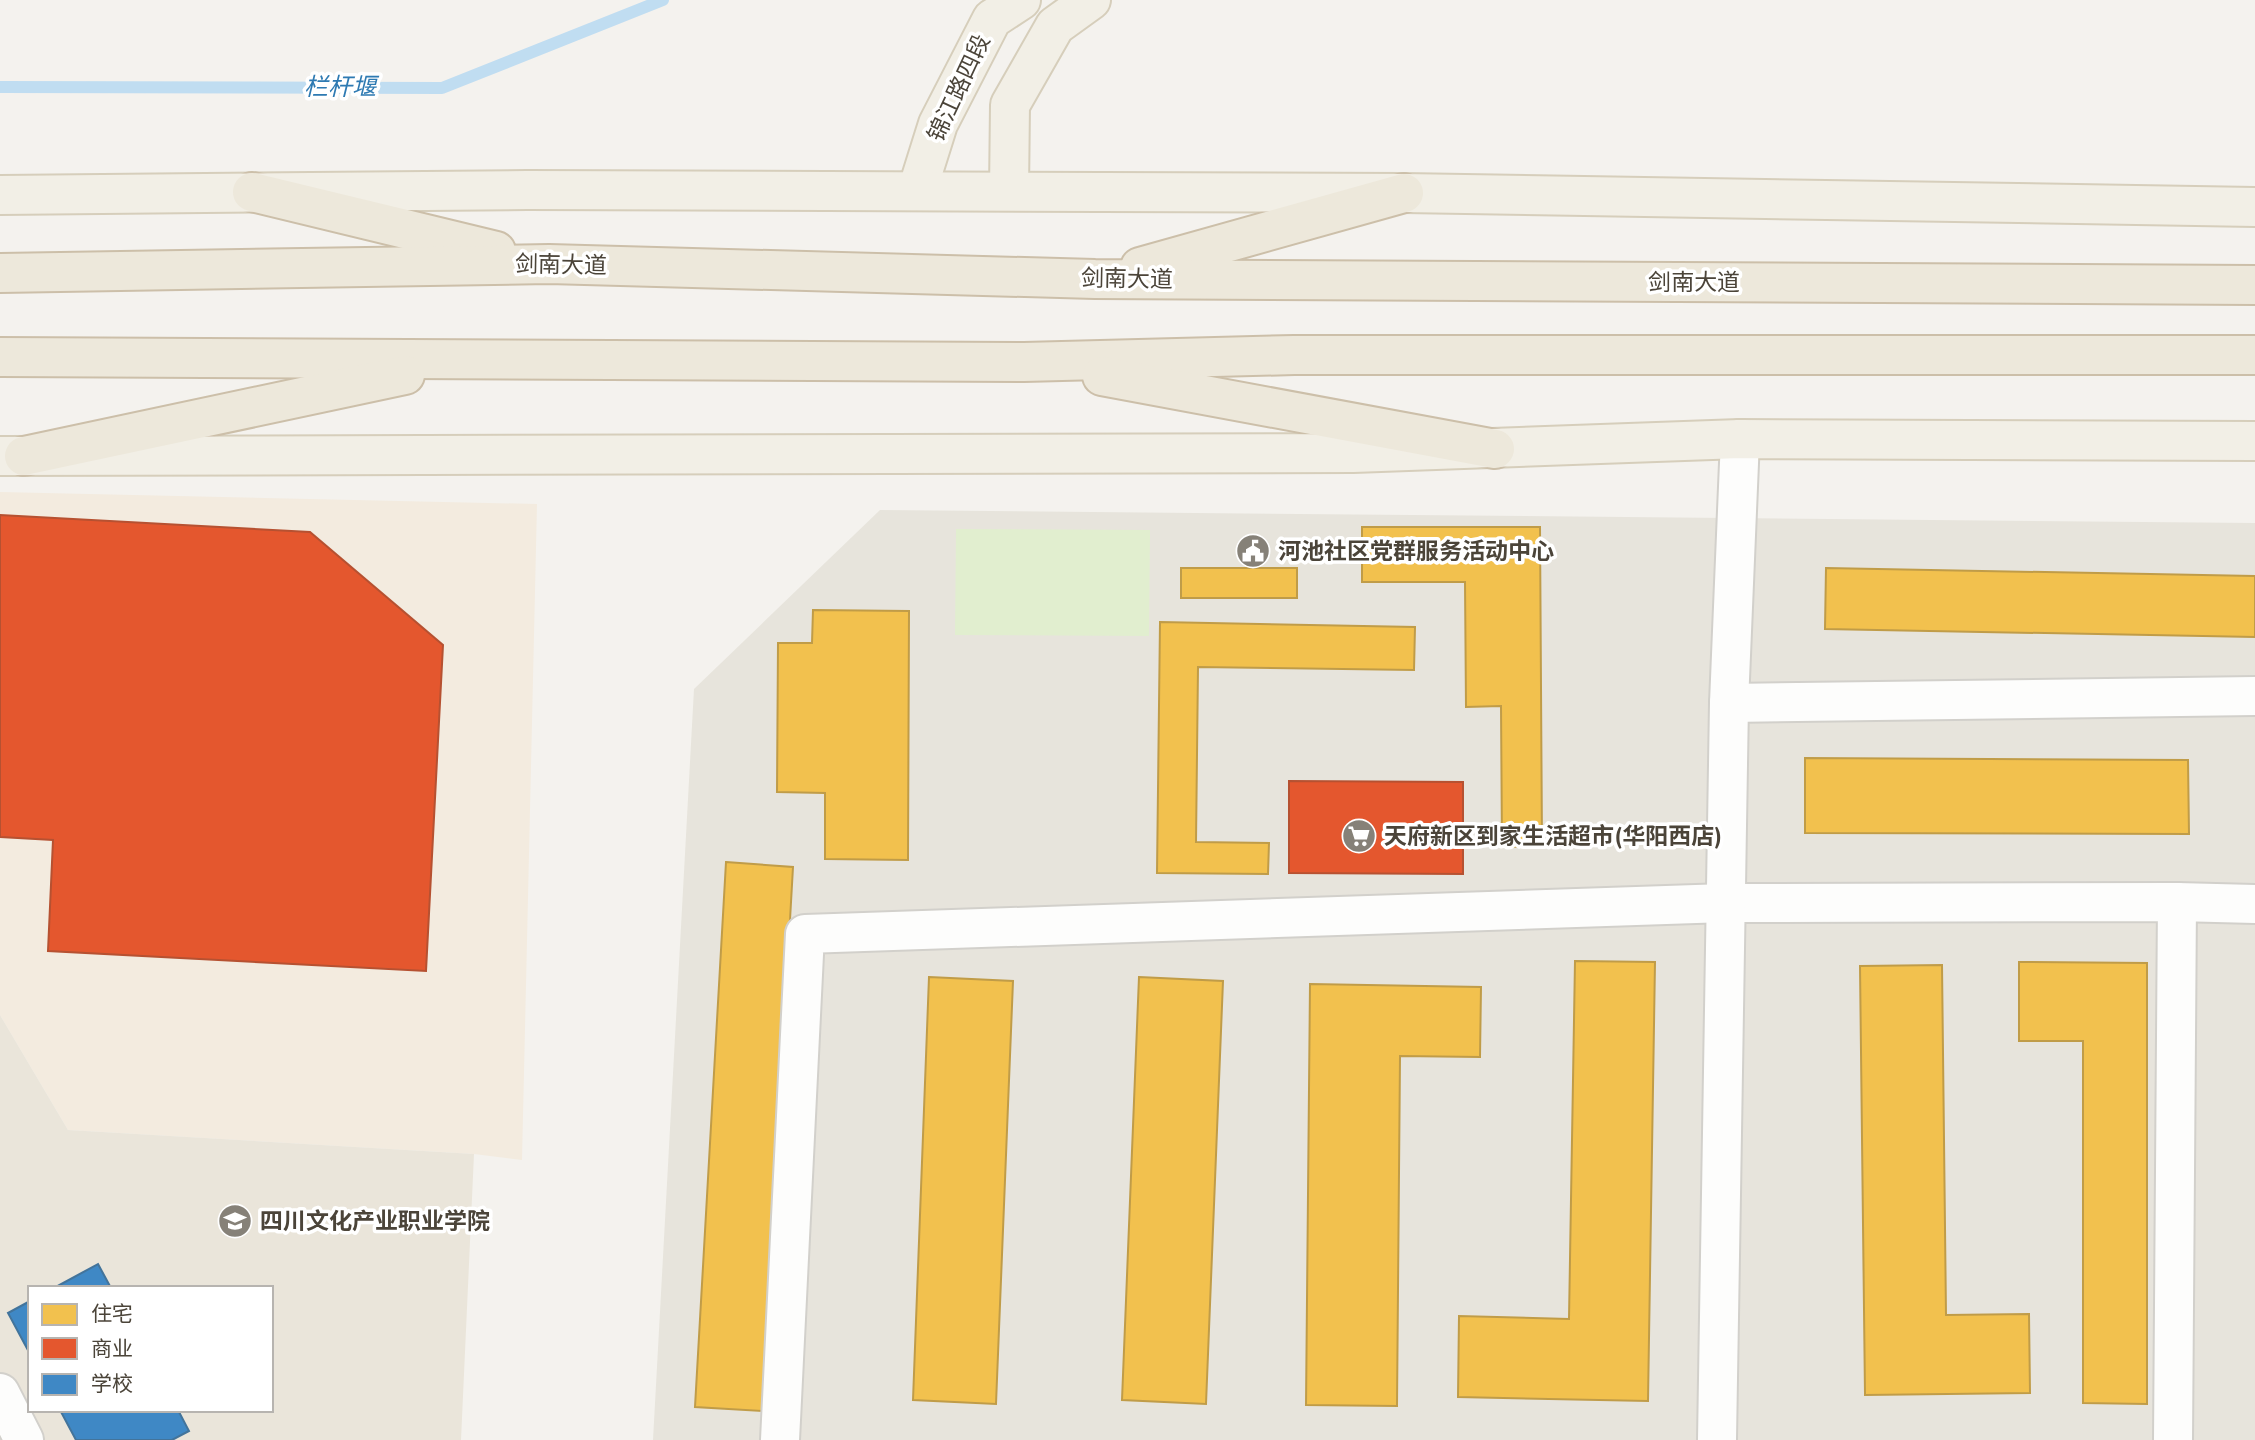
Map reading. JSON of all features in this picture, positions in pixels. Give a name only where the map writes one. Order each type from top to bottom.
[{"type":"highway","points":[[252,192],[549,264]]},
{"type":"highway","points":[[1095,279],[1404,193]]},
{"type":"highway","name":"剑南大道","points":[[0,273],[549,264],[1095,279],[2255,285]]},
{"type":"highway","points":[[0,357],[1024,362],[1294,355],[2255,355]]},
{"type":"highway","points":[[12,456],[478,360]]},
{"type":"highway","points":[[1024,362],[1495,450]]},
{"type":"main road","name":"锦江路四段","points":[[918,191],[938,124],[992,19],[1021,0]]},
{"type":"main road","points":[[1009,191],[1010,105],[1055,26],[1091,0]]},
{"type":"main road","points":[[0,195],[513,190],[1404,193],[2255,207]]},
{"type":"main road","points":[[12,456],[1353,453],[1495,450],[1740,439],[2255,441]]},
{"type":"street","points":[[1717,1440],[1729,703],[1740,439]]},
{"type":"street","points":[[1729,703],[2255,696]]},
{"type":"street","points":[[2173,1440],[2177,902]]},
{"type":"street","points":[[780,1440],[806,934],[1726,903],[2255,904]]},
{"type":"street","points":[[0,1393],[24,1440]]},
{"type":"shaded area","points":[[0,492],[537,504],[522,1160],[474,1154],[68,1130],[0,1015]]},
{"type":"shaded area","points":[[880,510],[2255,523],[2255,1440],[653,1440],[694,689]]},
{"type":"shaded area","name":"四川文化产业职业学院","points":[[0,1015],[68,1130],[474,1154],[461,1440],[0,1440]]},
{"type":"green space","points":[[956,529],[1150,530],[1149,636],[955,635]]},
{"type":"building: 住宅","points":[[1362,527],[1540,527],[1542,846],[1502,847],[1501,706],[1466,707],[1465,582],[1362,582]]},
{"type":"building: 住宅","points":[[1181,568],[1297,568],[1297,598],[1181,598]]},
{"type":"building: 住宅","points":[[1826,568],[2255,576],[2255,637],[1825,629]]},
{"type":"building: 住宅","points":[[813,610],[909,611],[908,860],[825,859],[825,793],[777,792],[778,643],[812,643]]},
{"type":"building: 住宅","points":[[1160,622],[1415,627],[1414,670],[1198,667],[1196,842],[1269,843],[1268,874],[1157,873]]},
{"type":"building: 住宅","points":[[1805,758],[2188,760],[2189,834],[1805,833]]},
{"type":"building: 住宅","points":[[726,862],[793,867],[762,1411],[695,1407]]},
{"type":"building: 住宅","points":[[1575,961],[1655,962],[1648,1401],[1458,1397],[1459,1316],[1569,1319]]},
{"type":"building: 住宅","points":[[2019,962],[2147,963],[2147,1404],[2083,1403],[2083,1041],[2019,1041]]},
{"type":"building: 住宅","points":[[1942,965],[1946,1315],[2029,1314],[2030,1393],[1865,1395],[1860,966]]},
{"type":"building: 住宅","points":[[929,977],[1013,981],[996,1404],[913,1400]]},
{"type":"building: 住宅","points":[[1139,977],[1223,981],[1206,1404],[1122,1400]]},
{"type":"building: 住宅","points":[[1310,984],[1481,987],[1480,1057],[1400,1056],[1397,1406],[1306,1405]]},
{"type":"building: 商业","points":[[0,515],[310,532],[443,645],[426,971],[48,951],[53,840],[0,837]]},
{"type":"building: 商业","points":[[1289,781],[1463,782],[1463,874],[1289,873]]},
{"type":"building: 学校","points":[[98,1264],[110,1286],[58,1286]]},
{"type":"building: 学校","points":[[28,1302],[28,1350],[8,1313]]},
{"type":"building: 学校","points":[[61,1412],[179,1412],[189,1431],[172,1440],[76,1440]]},
{"type":"waterway","name":"栏杆堰","points":[[0,87],[442,88],[663,0]]},
{"type":"place","name":"河池社区党群服务活动中心","points":[[1253,551]]},
{"type":"place","name":"天府新区到家生活超市(华阳西店)","points":[[1359,836]]},
{"type":"place","name":"四川文化产业职业学院","points":[[235,1221]]}]
